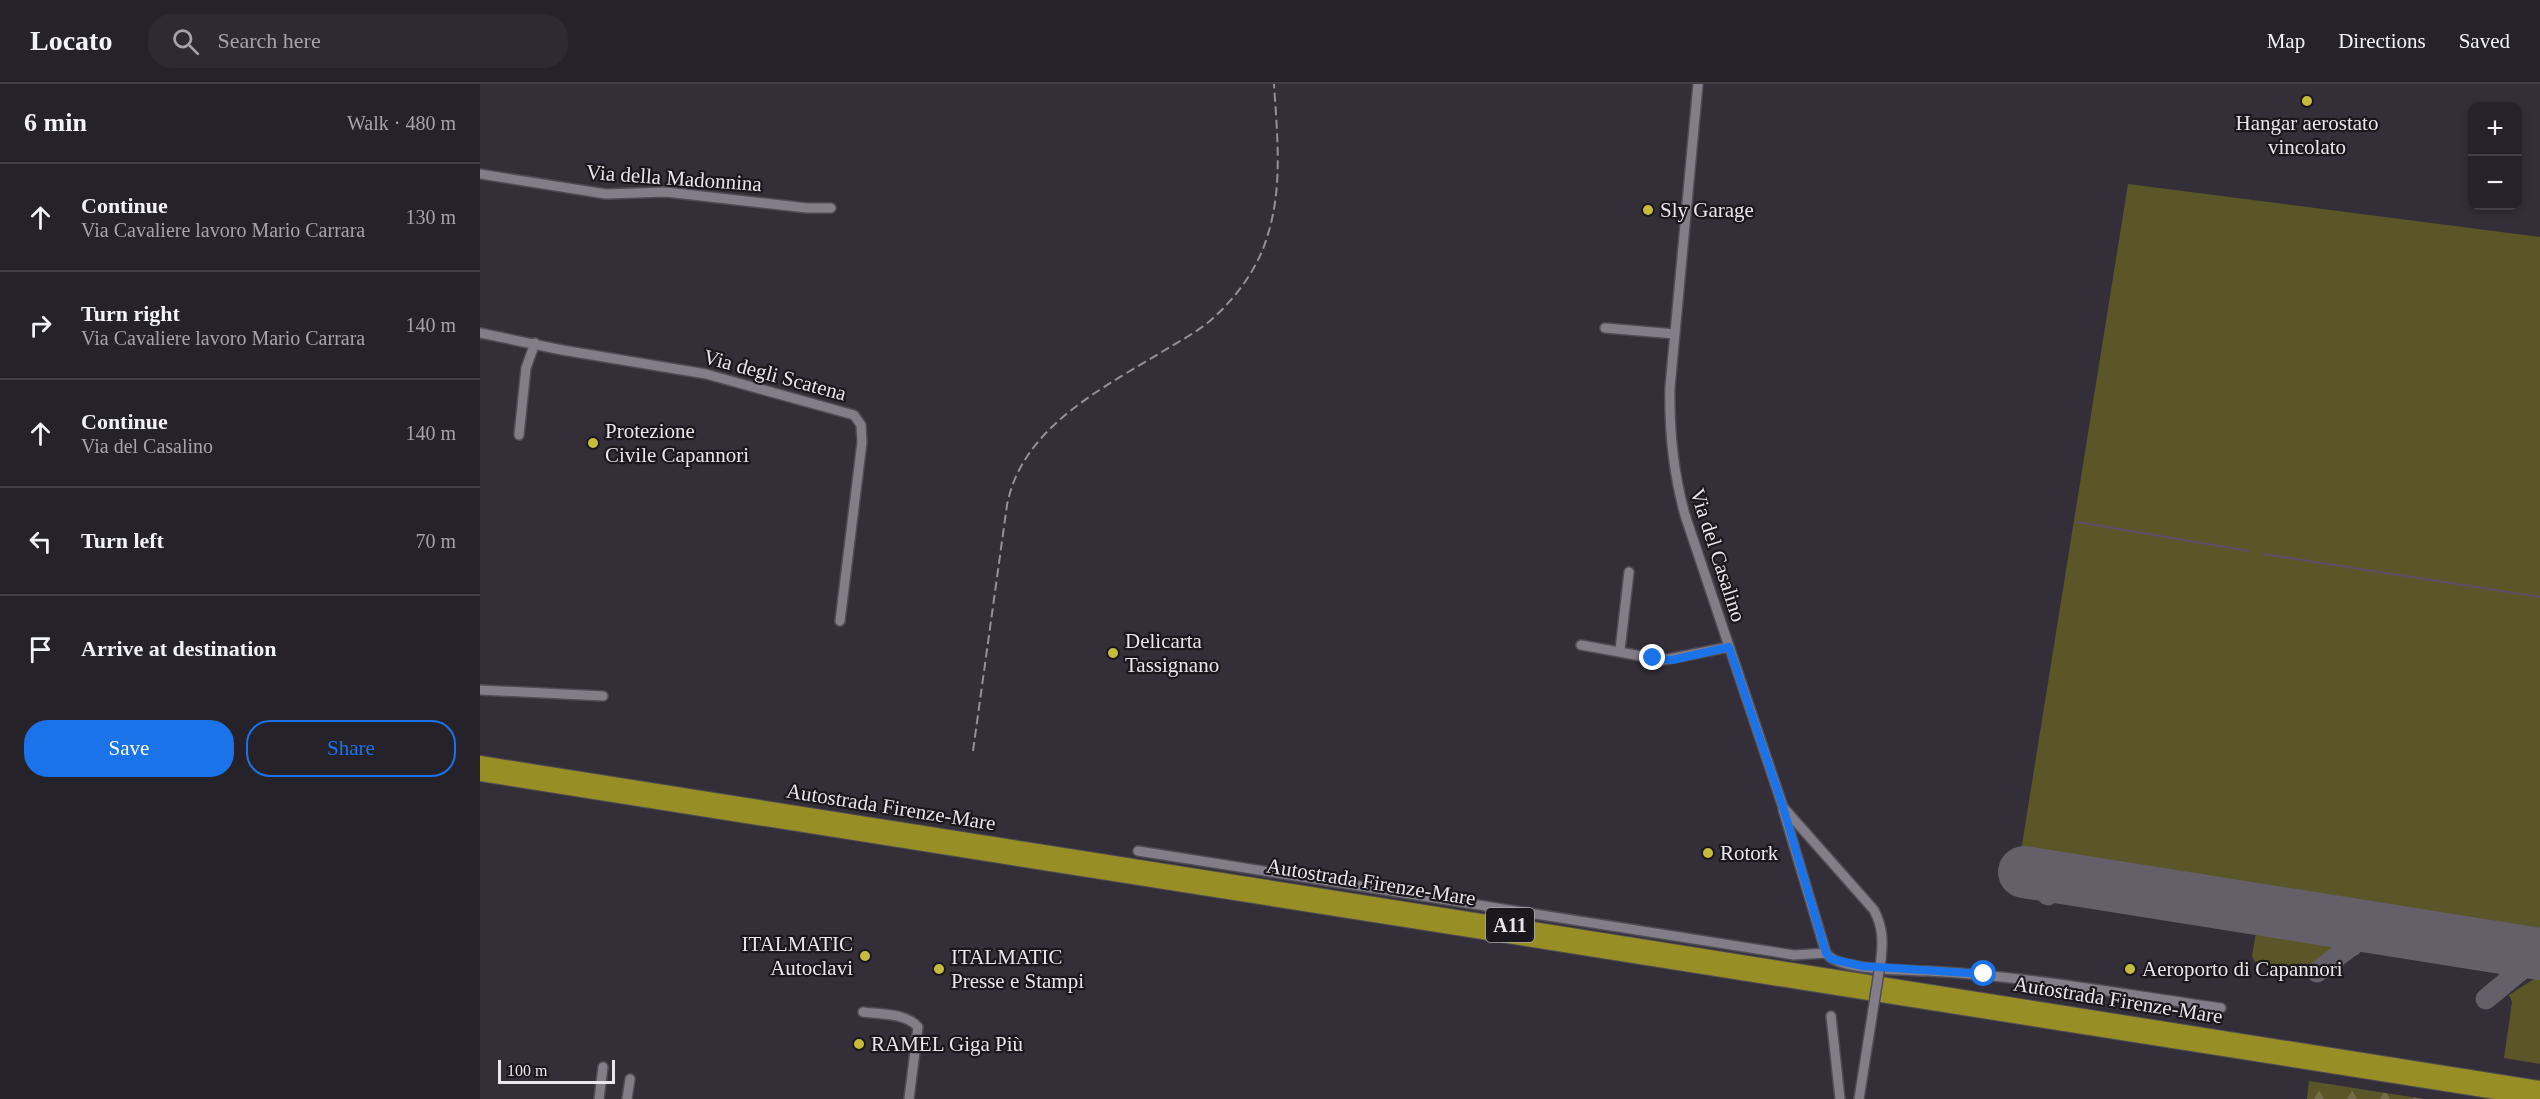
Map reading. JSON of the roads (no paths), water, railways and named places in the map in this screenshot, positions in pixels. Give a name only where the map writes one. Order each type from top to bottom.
[{"type":"highway","name":"Autostrada Firenze-Mare","points":[[480,764],[2540,1088]]},
{"type":"highway","name":"Autostrada Firenze-Mare","points":[[480,774],[2540,1099]]},
{"type":"street","name":"Via del Casalino","points":[[1698,84],[1669,421],[1675,478],[1783,807],[1874,910],[1882,925],[1884,936],[1881,959],[1859,1099]]},
{"type":"street","name":"Via della Madonnina","points":[[480,174],[606,194],[666,192],[807,208],[831,208]]},
{"type":"street","points":[[1605,328],[1675,333]]},
{"type":"street","name":"Via degli Scatena","points":[[480,333],[562,350],[706,374],[854,415],[861,425],[862,436],[840,621]]},
{"type":"street","points":[[519,435],[526,368],[535,343]]},
{"type":"street","points":[[1620,650],[1629,572]]},
{"type":"street","points":[[1581,645],[1668,660],[1729,647]]},
{"type":"street","points":[[480,690],[603,696]]},
{"type":"street","points":[[1783,807],[1826,953],[1835,962],[1994,975],[2221,1008]]},
{"type":"street","points":[[1138,851],[1794,955],[1826,953]]},
{"type":"street","points":[[863,1012],[897,1017],[911,1021],[918,1027],[909,1099]]},
{"type":"street","points":[[1830,1016],[1840,1099]]},
{"type":"street","points":[[599,1099],[603,1066]]},
{"type":"street","points":[[627,1099],[630,1078]]},
{"type":"waterway","points":[[2077,522],[2249,551]]},
{"type":"waterway","points":[[2263,554],[2540,597]]},
{"type":"railway","points":[[973,751],[1007,505],[1016,478],[1029,453],[1068,412],[1116,379],[1206,324],[1229,302],[1246,281],[1264,246],[1276,197],[1278,159],[1274,84]]},
{"type":"place","name":"Hangar aerostato vincolato","points":[[2307,101]]},
{"type":"place","name":"Sly Garage","points":[[1648,210]]},
{"type":"place","name":"Protezione Civile Capannori","points":[[593,443]]},
{"type":"place","name":"Delicarta Tassignano","points":[[1113,653]]},
{"type":"place","name":"Rotork","points":[[1708,853]]},
{"type":"place","name":"ITALMATIC Autoclavi","points":[[865,956]]},
{"type":"place","name":"ITALMATIC Presse e Stampi","points":[[939,969]]},
{"type":"place","name":"Aeroporto di Capannori","points":[[2130,969]]},
{"type":"place","name":"RAMEL Giga Più","points":[[859,1044]]}]
